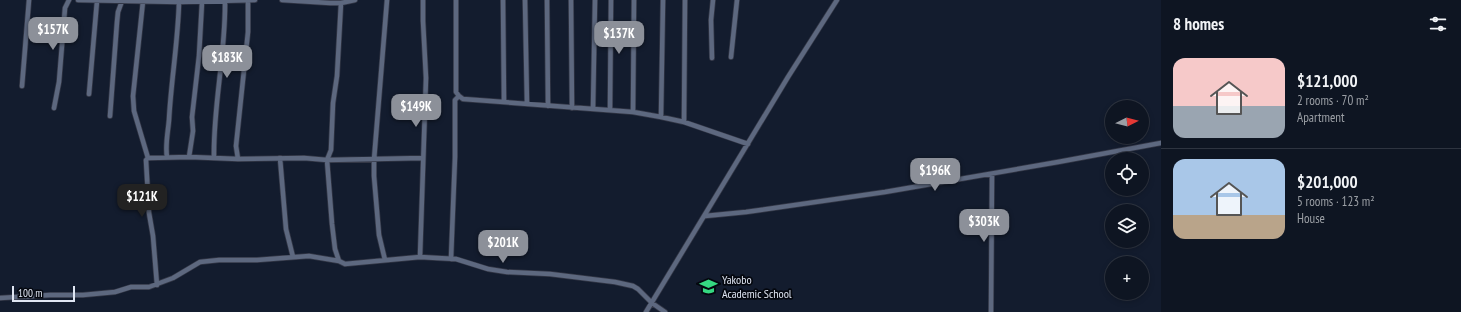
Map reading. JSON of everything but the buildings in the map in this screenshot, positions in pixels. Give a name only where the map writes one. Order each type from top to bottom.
[{"type":"street","points":[[22,86],[29,0]]},
{"type":"street","points":[[54,108],[59,82],[65,8],[69,0]]},
{"type":"street","points":[[78,0],[179,2],[255,0]]},
{"type":"street","points":[[214,157],[225,0]]},
{"type":"street","points":[[238,159],[236,146],[248,32],[248,0]]},
{"type":"street","points":[[282,0],[341,3],[355,0]]},
{"type":"street","points":[[385,260],[379,235],[374,160],[387,0]]},
{"type":"street","points":[[420,257],[426,78],[423,0]]},
{"type":"street","points":[[456,0],[456,92],[463,99],[633,112],[684,122],[748,144]]},
{"type":"street","points":[[503,0],[504,102]]},
{"type":"street","points":[[525,0],[527,104]]},
{"type":"street","points":[[547,0],[548,106]]},
{"type":"street","points":[[571,0],[572,108]]},
{"type":"street","points":[[593,109],[595,0]]},
{"type":"street","points":[[610,110],[611,0]]},
{"type":"street","points":[[633,112],[634,0]]},
{"type":"street","points":[[661,117],[663,0]]},
{"type":"street","points":[[684,122],[685,0]]},
{"type":"street","points":[[712,58],[711,20],[713,0]]},
{"type":"street","points":[[731,57],[737,0]]},
{"type":"street","points":[[646,312],[836,2],[830,0]]},
{"type":"street","points":[[89,94],[97,1]]},
{"type":"street","points":[[110,116],[118,12],[122,1]]},
{"type":"street","points":[[143,1],[134,111],[148,158],[146,160],[157,285]]},
{"type":"street","points":[[167,157],[170,96],[177,47],[179,2]]},
{"type":"street","points":[[188,157],[193,131],[192,117],[199,56],[202,2]]},
{"type":"street","points":[[339,261],[335,249],[332,224],[327,160],[330,150],[333,103],[337,76],[341,3]]},
{"type":"street","points":[[451,259],[455,157],[455,100],[459,96]]},
{"type":"street","points":[[705,216],[785,207],[992,174],[1161,143]]},
{"type":"street","points":[[148,158],[214,157],[238,159],[280,158],[374,160],[423,158]]},
{"type":"street","points":[[280,158],[286,229],[293,257]]},
{"type":"street","points":[[991,312],[992,174]]},
{"type":"street","points":[[0,298],[44,295],[83,296],[104,294],[131,287],[149,287],[173,278],[203,262],[309,256],[339,261],[345,264],[420,257],[469,262],[488,269],[507,272],[576,276],[626,284],[638,289],[652,303],[665,312]]},
{"type":"place","name":"Yakobo Academic School","points":[[709,286]]}]
